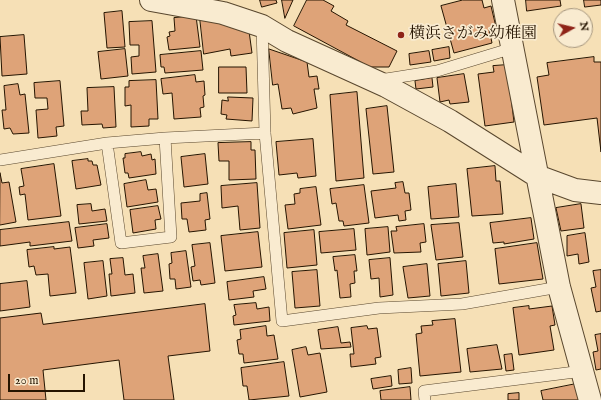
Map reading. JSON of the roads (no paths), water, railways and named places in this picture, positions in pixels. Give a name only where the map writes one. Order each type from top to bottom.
[{"type":"street","points":[[151,0],[222,6],[288,41],[375,81],[450,121],[538,176],[576,190],[601,193]]},
{"type":"street","points":[[504,0],[559,287],[590,400]]},
{"type":"lane","points":[[262,26],[265,133],[282,320],[380,308],[462,304],[559,287]]},
{"type":"lane","points":[[375,81],[437,71],[513,48]]},
{"type":"lane","points":[[0,160],[107,144],[165,138],[265,133]]},
{"type":"lane","points":[[107,144],[121,243],[171,237],[165,138]]},
{"type":"lane","points":[[426,400],[424,391],[583,371]]},
{"type":"place","name":"横浜さがみ幼稚園","points":[[401,35]]}]
